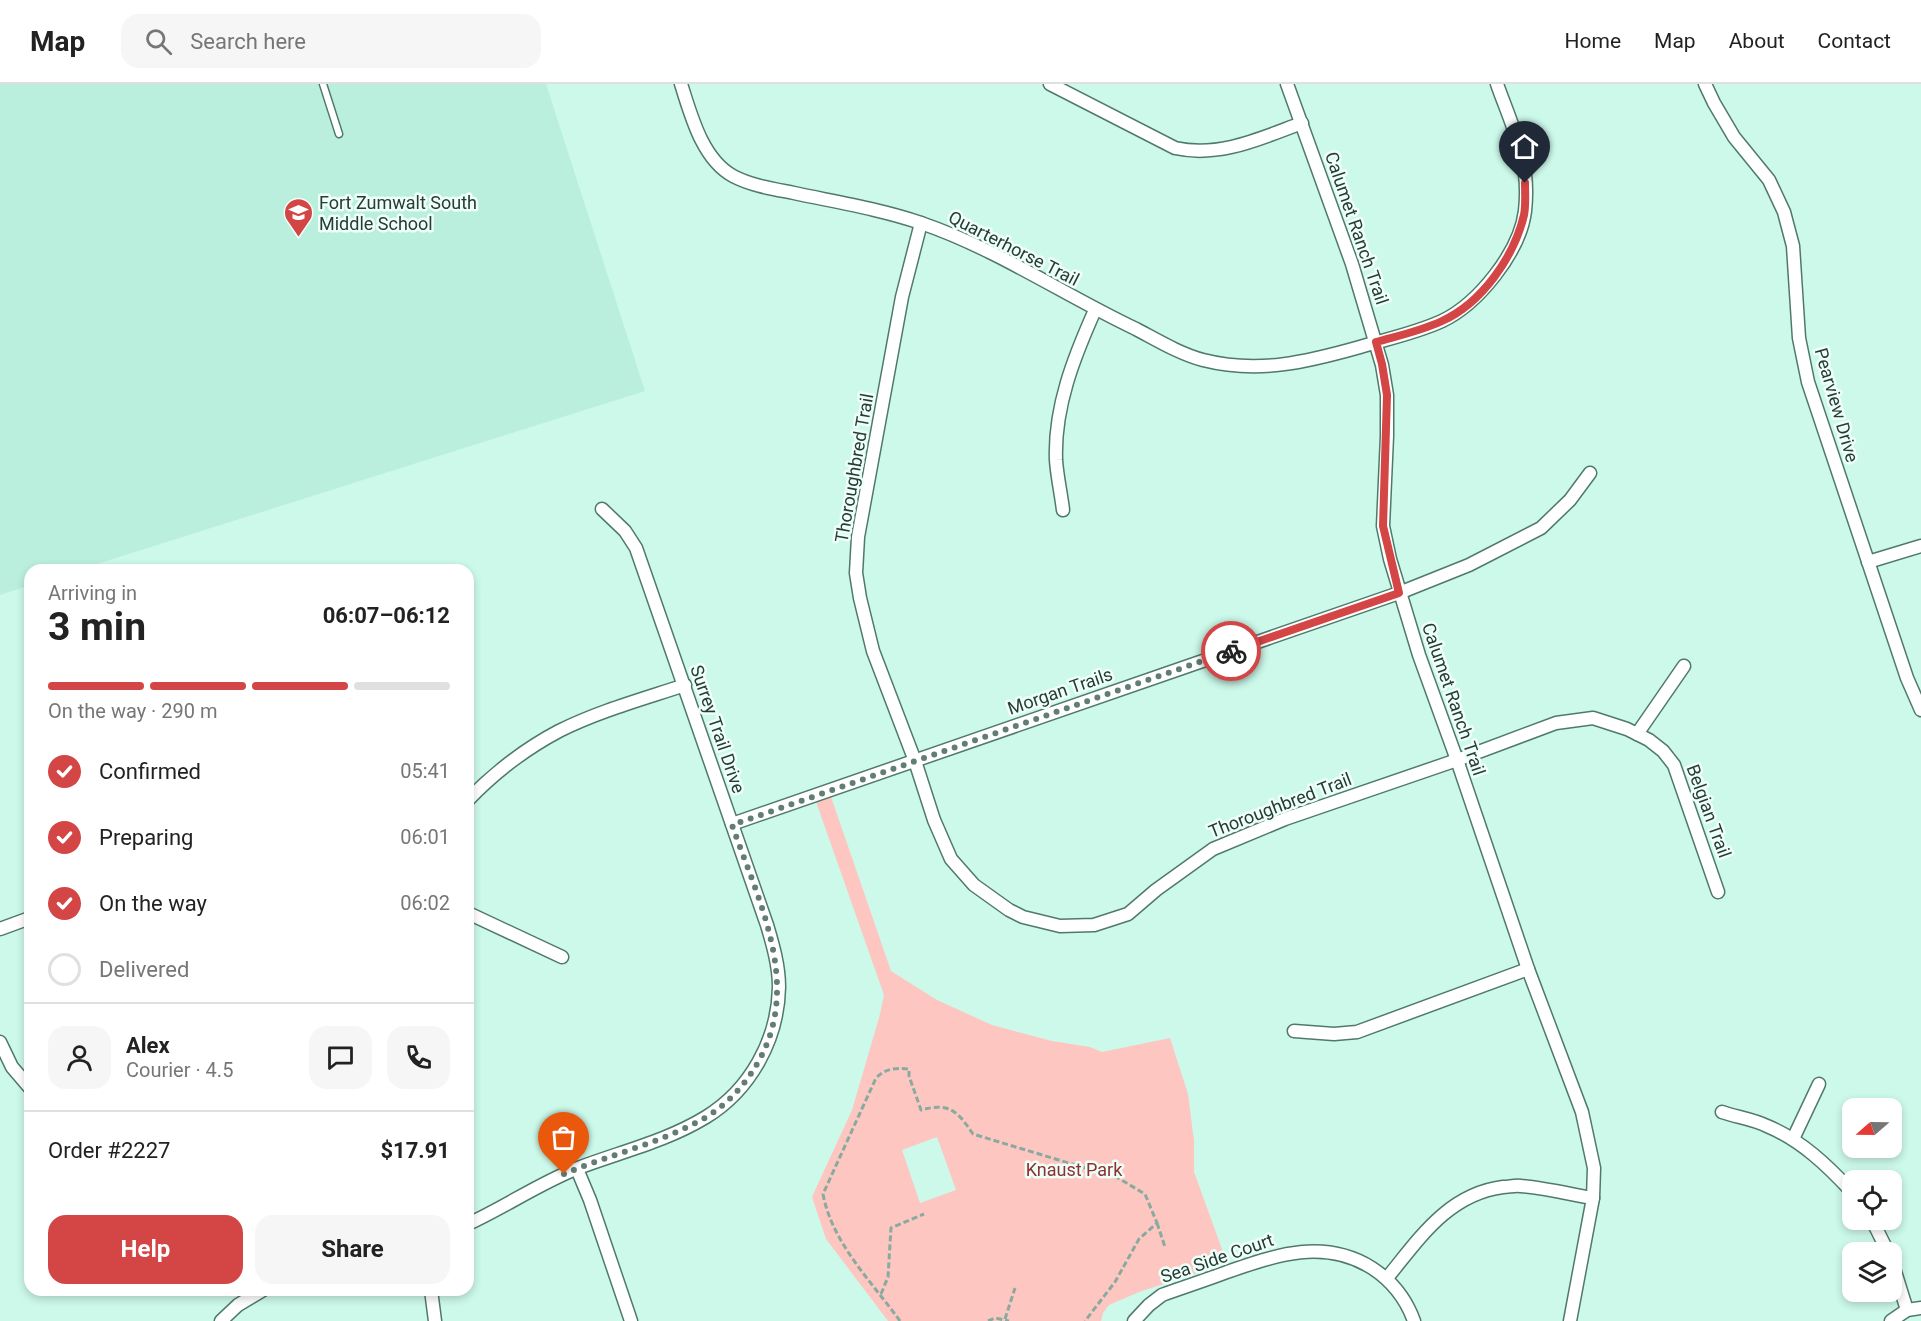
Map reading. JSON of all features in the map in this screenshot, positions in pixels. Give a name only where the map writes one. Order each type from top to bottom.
[{"type":"street","name":"Quarterhorse Trail","points":[[681,84],[696,127],[711,156],[732,175],[758,185],[883,212],[921,223],[1016,265],[1095,310],[1201,359],[1238,367],[1272,367],[1323,357],[1441,321],[1462,310],[1485,287],[1509,255],[1525,213],[1525,183],[1521,154],[1497,84]]},
{"type":"street","points":[[1050,84],[1175,148],[1190,151],[1207,152],[1240,145],[1302,123]]},
{"type":"street","name":"Calumet Ranch Trail","points":[[1287,84],[1352,264],[1382,364],[1387,395],[1383,526],[1399,593],[1528,969],[1582,1112],[1594,1168],[1593,1198],[1570,1321]]},
{"type":"street","name":"Pearview Drive","points":[[1705,84],[1734,137],[1769,180],[1784,212],[1793,246],[1799,338],[1808,382],[1906,678],[1921,710]]},
{"type":"street","name":"Thoroughbred Trail","points":[[921,223],[902,297],[858,537],[856,573],[873,651],[915,761],[934,820],[951,859],[974,885],[1003,907],[1023,917],[1060,926],[1094,926],[1128,914],[1156,890],[1213,849],[1285,819],[1457,760]]},
{"type":"street","points":[[1063,510],[1056,459],[1060,412],[1077,351],[1095,310]]},
{"type":"street","name":"Morgan Trails","points":[[732,825],[1399,593],[1469,565],[1541,528],[1570,500],[1590,473]]},
{"type":"street","name":"Surrey Trail Drive","points":[[474,1221],[550,1180],[674,1133],[704,1118],[728,1102],[749,1077],[764,1052],[776,1018],[779,986],[776,953],[685,685],[636,548],[625,531],[602,509]]},
{"type":"street","points":[[1868,562],[1921,546]]},
{"type":"street","points":[[1637,734],[1684,666]]},
{"type":"street","points":[[474,794],[525,751],[560,730],[685,685]]},
{"type":"street","name":"Belgian Trail","points":[[1457,760],[1556,723],[1593,718],[1637,734],[1663,751],[1674,765],[1718,892]]},
{"type":"street","points":[[474,916],[562,957]]},
{"type":"street","points":[[0,929],[24,920]]},
{"type":"street","points":[[1294,1031],[1334,1034],[1357,1032],[1528,969]]},
{"type":"street","points":[[0,1042],[12,1067],[24,1081]]},
{"type":"street","points":[[1793,1139],[1820,1084]]},
{"type":"street","points":[[1722,1112],[1766,1125],[1793,1139],[1842,1181]]},
{"type":"street","points":[[577,1169],[590,1200],[631,1321]]},
{"type":"street","points":[[1414,1321],[1410,1310],[1387,1278],[1438,1217],[1453,1205],[1473,1194],[1494,1188],[1519,1185],[1593,1198]]},
{"type":"street","name":"Sea Side Court","points":[[1134,1321],[1162,1295],[1263,1259],[1291,1252],[1319,1251],[1341,1254],[1365,1264],[1387,1278]]},
{"type":"street","points":[[1902,1294],[1907,1310]]},
{"type":"street","points":[[221,1321],[238,1305],[253,1296]]},
{"type":"street","points":[[432,1296],[435,1321]]},
{"type":"street","points":[[1891,1321],[1907,1310],[1921,1308]]},
{"type":"lane","points":[[323,84],[339,134]]},
{"type":"path","points":[[900,1321],[840,1240],[825,1206],[823,1194],[876,1078],[884,1071],[896,1068],[909,1069],[909,1076],[921,1110],[944,1107],[960,1115],[973,1134],[1118,1178],[1145,1194],[1165,1247]]},
{"type":"path","points":[[881,1294],[888,1277],[891,1228],[924,1214]]},
{"type":"path","points":[[1085,1321],[1115,1282],[1139,1239],[1156,1223]]},
{"type":"path","points":[[988,1321],[994,1318],[1007,1320],[1015,1288]]},
{"type":"shaded area","name":"Fort Zumwalt South Middle School","points":[[0,84],[546,84],[645,391],[97,564],[24,564],[24,587],[0,595]]},
{"type":"green space","name":"Knaust Park","points":[[829,791],[891,971],[937,1000],[992,1025],[1052,1041],[1090,1047],[1102,1052],[1170,1038],[1188,1094],[1194,1141],[1194,1172],[1227,1263],[1139,1292],[1109,1305],[1101,1321],[888,1321],[826,1239],[812,1197],[852,1110],[884,995],[814,796]],"holes":[[[937,1137],[956,1190],[920,1203],[902,1150]]]},
{"type":"way so far","points":[[564,1174],[674,1133],[704,1118],[728,1102],[749,1077],[764,1052],[776,1018],[779,986],[776,953],[732,825],[1231,651]]},
{"type":"place","name":"Fort Zumwalt South Middle School","points":[[298,238]]},
{"type":"route","points":[[1231,651],[1399,593],[1383,526],[1387,395],[1376,342],[1441,321],[1462,310],[1485,287],[1509,255],[1518,235],[1525,213],[1525,183]]}]
